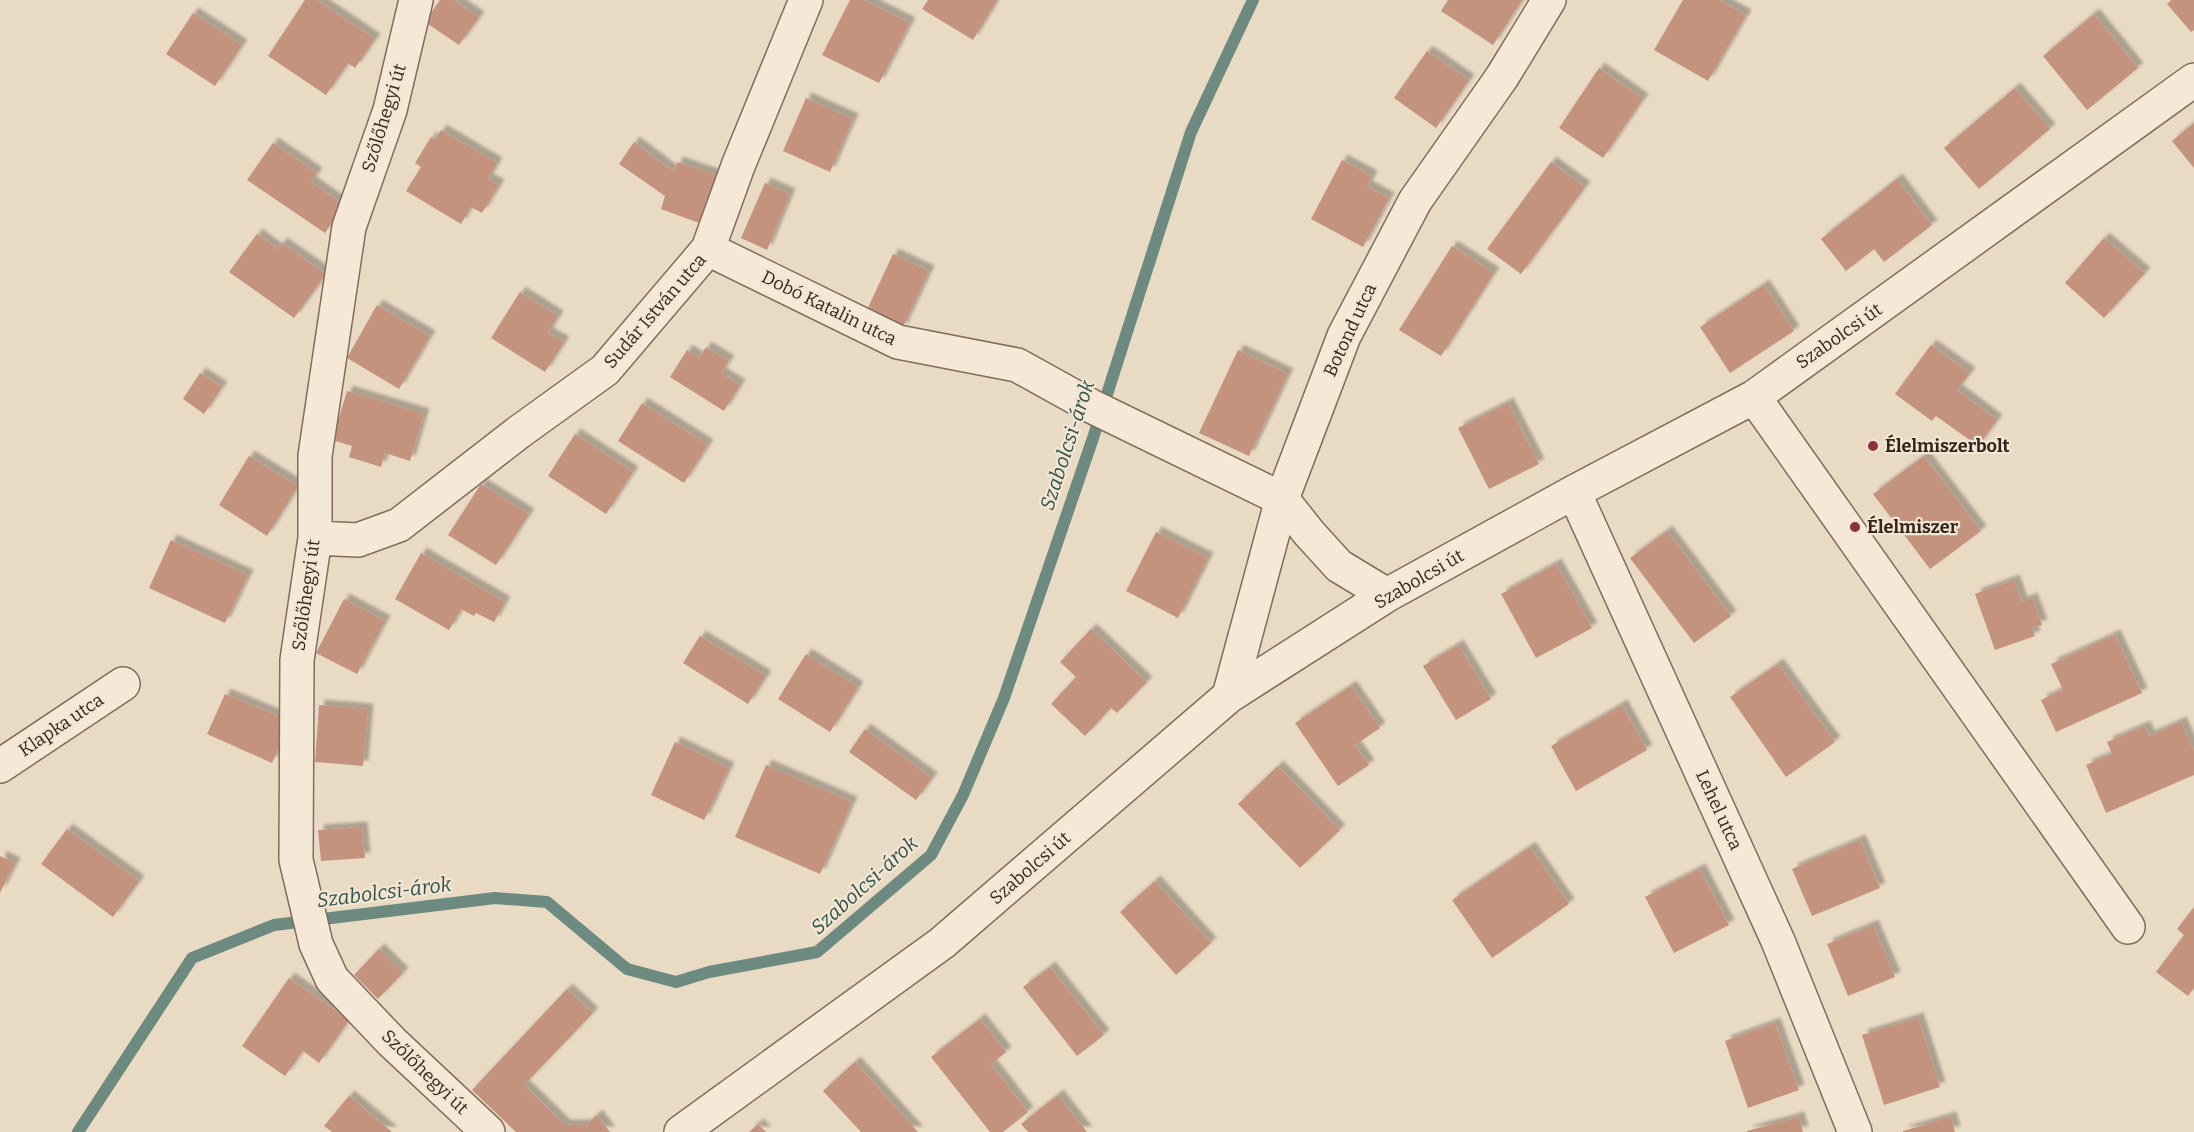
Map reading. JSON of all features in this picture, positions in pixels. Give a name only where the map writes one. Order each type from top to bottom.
[{"type":"street","name":"Szőlőhegyi út","points":[[416,0],[390,110],[350,227],[315,456],[315,538],[297,660],[296,860],[316,944],[332,979],[392,1042],[488,1132]]},
{"type":"street","name":"Sudár István utca","points":[[315,538],[358,540],[399,525],[519,432],[605,370],[708,249],[738,166],[806,0]]},
{"type":"street","name":"Botond utca","points":[[1229,696],[1282,499],[1344,336],[1410,211],[1502,77],[1550,0]]},
{"type":"street","name":"Szabolcsi út","points":[[681,1132],[942,943],[1229,696],[1387,595],[1574,492],[1754,397],[2194,80]]},
{"type":"street","name":"Dobó Katalin utca","points":[[708,249],[898,342],[1017,365],[1102,411],[1282,499]]},
{"type":"street","points":[[1754,397],[2128,927]]},
{"type":"street","name":"Lehel utca","points":[[1574,492],[1778,941],[1855,1132]]},
{"type":"street","points":[[1282,499],[1339,566],[1387,595]]},
{"type":"street","name":"Klapka utca","points":[[0,766],[123,684]]},
{"type":"building","points":[[305,0],[317,0],[375,39],[355,68],[348,63],[326,95],[268,56]]},
{"type":"building","points":[[440,0],[454,0],[479,17],[459,45],[425,22]]},
{"type":"building","points":[[850,0],[864,0],[910,23],[879,83],[822,55]]},
{"type":"building","points":[[928,0],[997,0],[973,40],[922,9]]},
{"type":"building","points":[[1448,0],[1522,0],[1493,45],[1441,11]]},
{"type":"building","points":[[1683,0],[1719,0],[1746,15],[1708,81],[1654,50]]},
{"type":"building","points":[[2171,0],[2194,0],[2194,30],[2191,32],[2167,4]]},
{"type":"building","points":[[193,13],[242,45],[215,86],[166,54]]},
{"type":"building","points":[[2094,14],[2138,68],[2087,110],[2043,56]]},
{"type":"building","points":[[1427,51],[1469,80],[1436,128],[1394,98]]},
{"type":"building","points":[[1599,68],[1643,99],[1603,158],[1559,128]]},
{"type":"building","points":[[2015,88],[2050,129],[1979,189],[1944,148]]},
{"type":"building","points":[[806,98],[853,119],[830,172],[783,151]]},
{"type":"building","points":[[2194,123],[2194,168],[2172,141]]},
{"type":"building","points":[[441,130],[497,163],[488,179],[499,185],[482,213],[471,207],[461,224],[406,191],[421,167],[415,163],[431,137],[435,140]]},
{"type":"building","points":[[634,142],[674,172],[677,162],[716,175],[699,223],[661,209],[665,196],[619,164]]},
{"type":"building","points":[[273,143],[317,173],[311,182],[344,205],[325,233],[247,180]]},
{"type":"building","points":[[1342,160],[1372,176],[1367,186],[1389,198],[1363,247],[1311,219]]},
{"type":"building","points":[[1551,162],[1585,187],[1521,274],[1487,249]]},
{"type":"building","points":[[1897,179],[1932,225],[1884,262],[1874,249],[1846,271],[1821,239]]},
{"type":"building","points":[[765,183],[790,194],[767,250],[741,238]]},
{"type":"building","points":[[257,234],[277,249],[282,243],[326,274],[294,318],[229,272]]},
{"type":"building","points":[[2104,238],[2145,273],[2104,318],[2065,283]]},
{"type":"building","points":[[1452,246],[1494,273],[1441,356],[1399,330]]},
{"type":"building","points":[[893,254],[929,271],[902,329],[866,312]]},
{"type":"building","points":[[1764,285],[1794,331],[1730,373],[1700,327]]},
{"type":"building","points":[[520,292],[558,316],[548,333],[564,342],[545,372],[491,338]]},
{"type":"building","points":[[377,305],[430,336],[399,389],[347,358]]},
{"type":"building","points":[[1931,345],[1970,373],[1957,390],[1997,420],[1978,446],[1936,416],[1932,421],[1895,394]]},
{"type":"building","points":[[706,347],[729,361],[721,373],[740,385],[724,411],[670,377],[687,350],[699,358]]},
{"type":"building","points":[[1238,350],[1288,374],[1249,456],[1199,433]]},
{"type":"building","points":[[200,373],[222,387],[204,414],[183,399]]},
{"type":"building","points":[[347,391],[424,414],[410,461],[385,453],[381,467],[349,457],[352,446],[332,440]]},
{"type":"building","points":[[642,403],[708,445],[684,483],[618,441]]},
{"type":"building","points":[[1508,403],[1539,464],[1489,489],[1458,428]]},
{"type":"building","points":[[575,434],[633,472],[606,514],[548,476]]},
{"type":"building","points":[[249,456],[298,486],[267,536],[219,505]]},
{"type":"building","points":[[1924,456],[1981,531],[1930,569],[1873,494]]},
{"type":"building","points":[[481,484],[529,514],[496,565],[448,535]]},
{"type":"building","points":[[1667,531],[1731,616],[1694,643],[1630,558]]},
{"type":"building","points":[[1156,532],[1208,558],[1178,618],[1126,591]]},
{"type":"building","points":[[171,540],[248,575],[225,623],[149,588]]},
{"type":"building","points":[[421,553],[505,602],[494,622],[461,609],[449,630],[395,599]]},
{"type":"building","points":[[1556,564],[1592,628],[1536,658],[1501,594]]},
{"type":"building","points":[[2014,580],[2022,602],[2032,598],[2042,625],[2032,628],[2035,636],[1995,650],[1975,594]]},
{"type":"building","points":[[344,599],[385,621],[357,674],[316,653]]},
{"type":"building","points":[[1091,629],[1147,682],[1117,713],[1111,708],[1085,736],[1051,704],[1076,677],[1060,662]]},
{"type":"building","points":[[2115,635],[2142,693],[2056,732],[2041,700],[2063,690],[2051,664]]},
{"type":"building","points":[[700,636],[766,676],[748,704],[683,663]]},
{"type":"building","points":[[1458,645],[1491,699],[1456,720],[1423,666]]},
{"type":"building","points":[[806,654],[858,687],[830,732],[778,699]]},
{"type":"building","points":[[1778,664],[1835,742],[1786,777],[1730,697]]},
{"type":"building","points":[[1351,686],[1380,728],[1355,745],[1369,765],[1338,786],[1295,723]]},
{"type":"building","points":[[225,694],[290,721],[272,763],[207,734]]},
{"type":"building","points":[[319,705],[368,709],[363,766],[315,762]]},
{"type":"building","points":[[1622,705],[1647,750],[1576,791],[1551,746]]},
{"type":"building","points":[[2181,722],[2194,751],[2194,775],[2106,813],[2086,765],[2112,754],[2107,742],[2145,726],[2149,736]]},
{"type":"building","points":[[865,729],[932,778],[916,800],[849,752]]},
{"type":"building","points":[[675,742],[729,768],[704,820],[651,795]]},
{"type":"building","points":[[766,765],[852,802],[820,874],[735,837]]},
{"type":"building","points":[[1278,766],[1340,830],[1300,868],[1238,804]]},
{"type":"building","points":[[362,827],[365,858],[321,861],[318,830]]},
{"type":"building","points":[[67,829],[139,881],[113,917],[41,864]]},
{"type":"building","points":[[1860,840],[1880,888],[1812,916],[1792,869]]},
{"type":"building","points":[[1530,847],[1569,904],[1492,958],[1452,900]]},
{"type":"building","points":[[0,856],[15,863],[0,893]]},
{"type":"building","points":[[1700,869],[1729,925],[1674,953],[1645,897]]},
{"type":"building","points":[[1155,881],[1211,943],[1176,975],[1120,912]]},
{"type":"building","points":[[2194,907],[2194,988],[2188,996],[2156,972],[2184,935],[2177,929]]},
{"type":"building","points":[[1873,925],[1895,977],[1848,996],[1827,944]]},
{"type":"building","points":[[379,949],[403,973],[378,999],[354,975]]},
{"type":"building","points":[[1050,967],[1104,1035],[1077,1056],[1023,987]]},
{"type":"building","points":[[289,978],[349,1020],[319,1063],[303,1051],[285,1076],[242,1046]]},
{"type":"building","points":[[567,989],[593,1013],[524,1085],[565,1125],[586,1125],[597,1115],[610,1132],[516,1132],[472,1090]]},
{"type":"building","points":[[1918,1018],[1940,1087],[1884,1105],[1862,1035]]},
{"type":"building","points":[[980,1019],[1006,1052],[991,1064],[1028,1112],[1003,1132],[990,1132],[931,1057]]},
{"type":"building","points":[[1775,1023],[1799,1090],[1748,1108],[1725,1041]]},
{"type":"building","points":[[855,1062],[918,1132],[861,1132],[823,1091]]},
{"type":"building","points":[[1058,1095],[1087,1132],[1028,1132],[1021,1124]]},
{"type":"building","points":[[349,1096],[392,1132],[332,1132],[324,1126]]},
{"type":"building","points":[[1799,1117],[1803,1132],[1747,1132],[1747,1131]]},
{"type":"building","points":[[1951,1117],[1955,1132],[1903,1132],[1903,1131]]},
{"type":"building","points":[[758,1124],[766,1132],[749,1132]]},
{"type":"waterway","name":"Szabolcsi-árok","points":[[78,1132],[192,958],[274,925],[495,898],[547,902],[627,969],[676,982],[709,972],[817,952],[931,855],[963,795],[1004,698],[1093,438],[1191,132],[1253,0]]},
{"type":"place","name":"Élelmiszerbolt","points":[[1873,446]]},
{"type":"place","name":"Élelmiszer","points":[[1855,527]]}]
